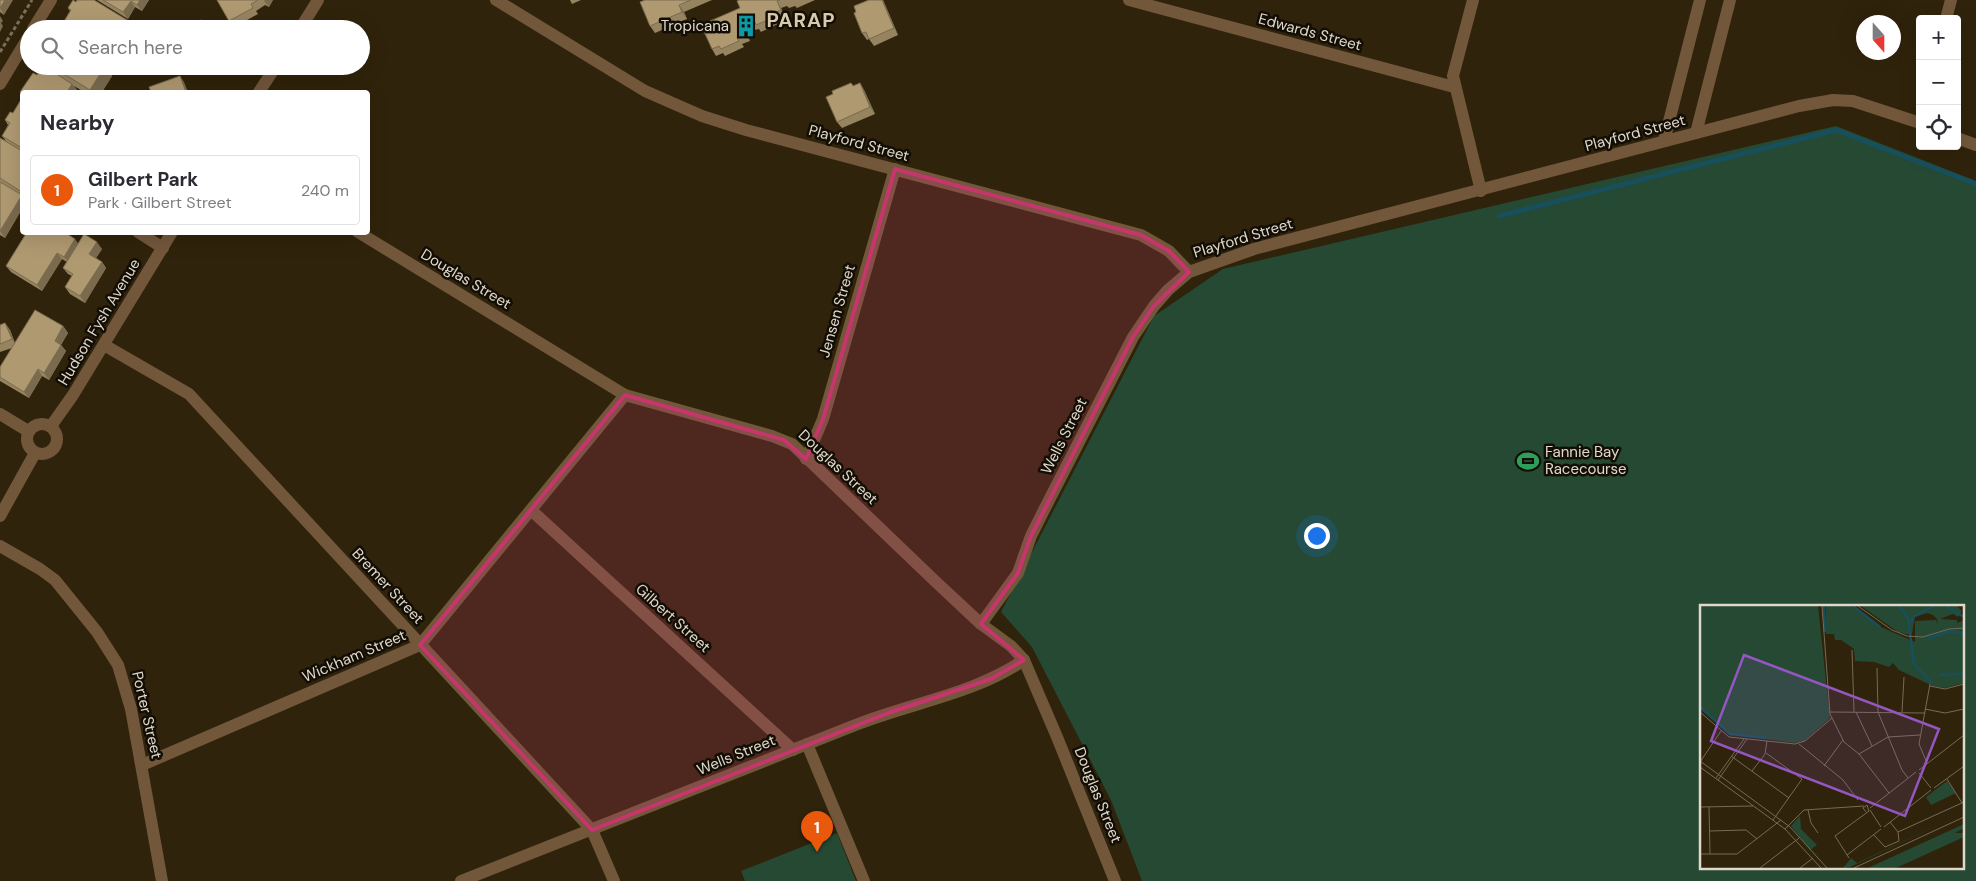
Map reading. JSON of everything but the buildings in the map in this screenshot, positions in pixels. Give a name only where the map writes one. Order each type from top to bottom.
[{"type":"street","points":[[39,20],[51,0]]},
{"type":"street","points":[[306,20],[318,0]]},
{"type":"street","name":"Playford Street","points":[[496,0],[645,91],[676,105],[746,130],[1141,235],[1169,251],[1189,272],[1254,249],[1481,191],[1799,106],[1833,100],[1866,103],[1916,122]]},
{"type":"street","name":"Edwards Street","points":[[1129,0],[1454,87]]},
{"type":"street","points":[[1473,0],[1454,66],[1454,87],[1481,191]]},
{"type":"street","points":[[1664,141],[1700,0]]},
{"type":"street","points":[[1696,133],[1730,0]]},
{"type":"street","points":[[1947,15],[1951,0]]},
{"type":"street","points":[[0,84],[20,51]]},
{"type":"street","points":[[260,90],[270,75]]},
{"type":"street","points":[[1961,139],[1976,145]]},
{"type":"street","name":"Jensen Street","points":[[806,459],[823,418],[895,169]]},
{"type":"street","points":[[143,235],[163,248]]},
{"type":"street","name":"Hudson Fysh Avenue","points":[[51,426],[64,410],[170,235]]},
{"type":"street","name":"Douglas Street","points":[[363,235],[625,395],[784,440],[792,444],[981,624],[1012,646],[1024,660],[1115,881]]},
{"type":"street","name":"Wells Street","points":[[981,624],[1018,573],[1031,536],[1133,337],[1154,306],[1168,290],[1189,272]]},
{"type":"street","name":"Bremer Street","points":[[104,345],[189,394],[592,830],[614,881]]},
{"type":"street","name":"Wickham Street","points":[[142,765],[420,645],[625,395]]},
{"type":"street","points":[[0,414],[28,431]]},
{"type":"street","points":[[41,423],[51,426],[57,433],[55,447],[44,454],[35,453],[27,444],[28,431],[41,423]]},
{"type":"street","points":[[0,516],[35,453]]},
{"type":"street","name":"Gilbert Street","points":[[531,510],[793,750]]},
{"type":"street","name":"Porter Street","points":[[0,546],[40,569],[54,580],[109,649],[124,680],[142,765],[162,881]]},
{"type":"street","name":"Wells Street","points":[[461,881],[807,744],[891,712],[947,696],[991,679],[1024,660]]},
{"type":"street","points":[[807,744],[864,881]]},
{"type":"path","points":[[0,52],[32,0]]},
{"type":"highlighted area","points":[[895,169],[1141,235],[1169,251],[1189,272],[1154,306],[1133,337],[1031,536],[1018,573],[981,624],[1024,660],[991,679],[891,712],[592,830],[420,645],[625,395],[784,440],[806,459],[823,419]]},
{"type":"green space","name":"Fannie Bay Racecourse","points":[[1836,126],[1976,181],[1976,881],[1142,881],[1111,800],[1032,647],[1001,612],[1154,316],[1223,269]]},
{"type":"green space","points":[[837,833],[856,881],[745,881],[741,871]]},
{"type":"waterway","points":[[1499,216],[1836,130],[1976,184]]},
{"type":"place","name":"Tropicana","points":[[746,26]]},
{"type":"place","name":"Fannie Bay Racecourse","points":[[1528,461]]},
{"type":"place","name":"Gilbert Park","points":[[817,852]]},
{"type":"district","name":"PARAP","points":[[801,20]]}]
